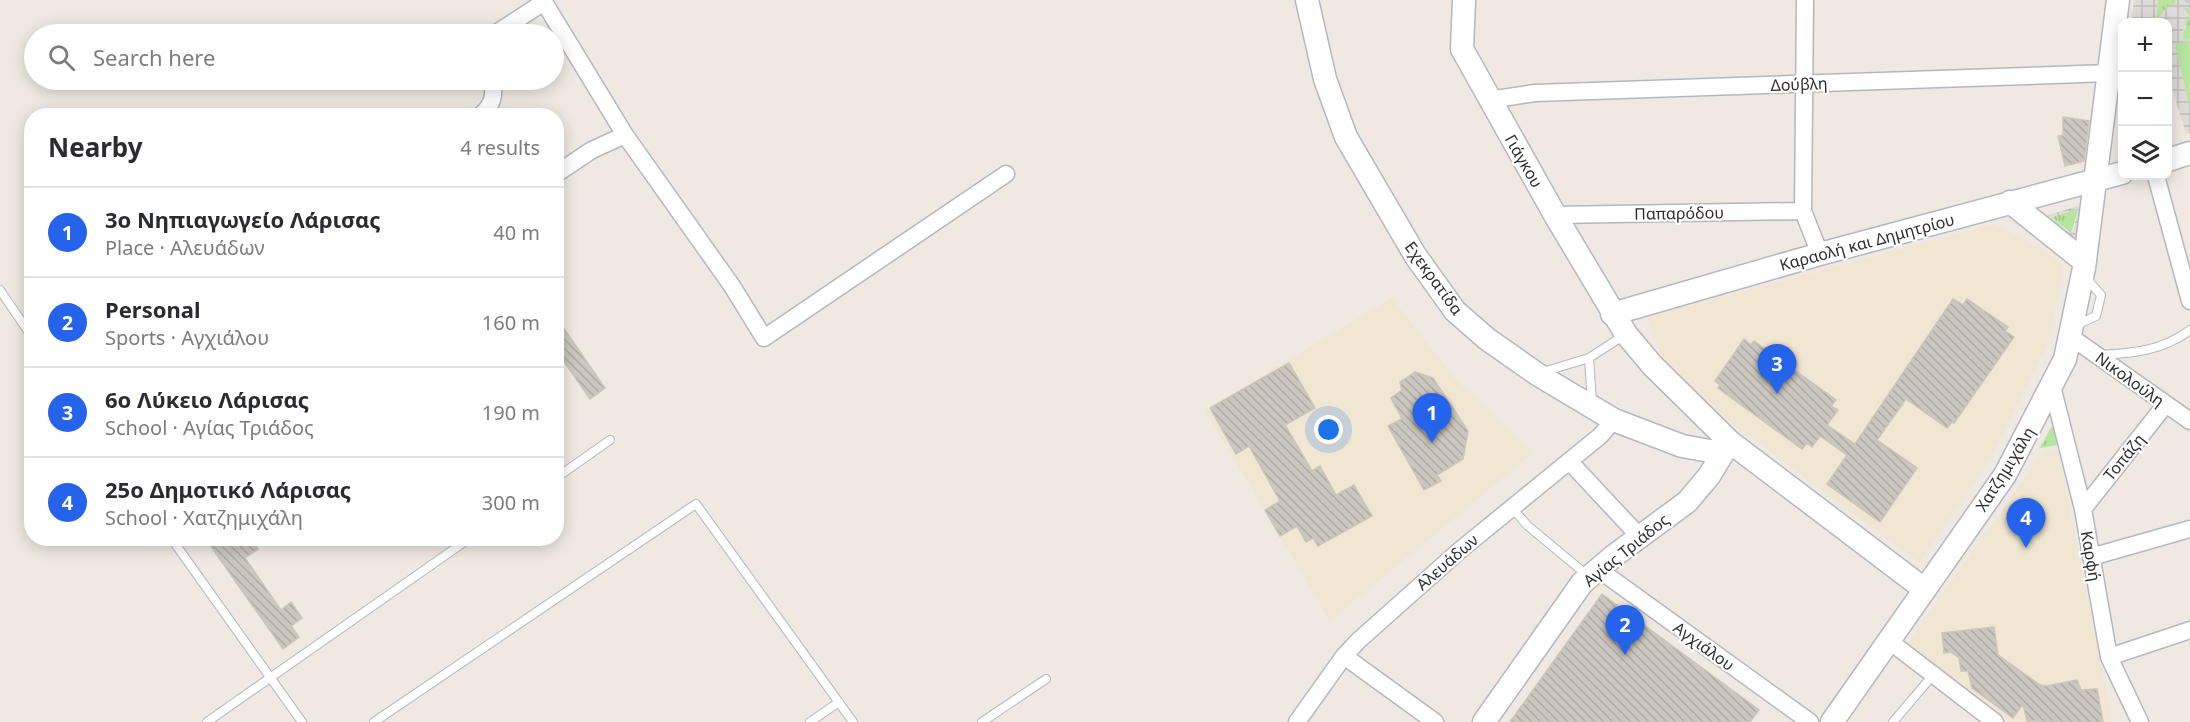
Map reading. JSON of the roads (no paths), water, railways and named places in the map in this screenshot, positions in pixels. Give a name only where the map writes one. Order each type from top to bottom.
[{"type":"street","name":"Εχεκρατίδα","points":[[1307,0],[1325,79],[1346,137],[1391,215],[1434,283],[1455,311],[1487,339],[1537,374],[1614,420],[1669,442],[1708,453],[1726,448]]},
{"type":"street","name":"Γιάγκου","points":[[1464,0],[1462,49],[1555,215],[1626,334],[1726,448],[1924,589]]},
{"type":"street","points":[[1804,0],[1803,211],[1820,254]]},
{"type":"street","name":"Χατζημιχάλη","points":[[1832,722],[2005,475],[2065,359],[2084,268],[2095,181],[2111,97],[2110,73],[2118,0]]},
{"type":"street","points":[[510,24],[544,2],[557,24]]},
{"type":"street","points":[[564,35],[625,135],[732,286],[764,338],[1006,174]]},
{"type":"street","name":"Δούβλη","points":[[1489,100],[1535,93],[2110,73]]},
{"type":"street","points":[[489,108],[493,90]]},
{"type":"street","points":[[564,169],[592,150],[625,135]]},
{"type":"street","name":"Καραολή και Δημητρίου","points":[[1612,314],[1820,254],[2118,174]]},
{"type":"street","points":[[2172,174],[2190,301]]},
{"type":"street","points":[[2010,202],[2084,268]]},
{"type":"street","name":"Παπαρόδου","points":[[1555,215],[1803,211]]},
{"type":"street","name":"Νικολούλη","points":[[2072,331],[2098,355],[2190,421]]},
{"type":"street","name":"Καρφή","points":[[2052,386],[2083,509],[2109,657],[2140,722]]},
{"type":"street","name":"Τοπάζη","points":[[2083,509],[2166,405]]},
{"type":"street","name":"Αλευάδων","points":[[1297,722],[1344,656],[1402,600],[1600,435],[1614,420]]},
{"type":"street","name":"Αγίας Τριάδος","points":[[1484,722],[1593,573],[1687,502],[1709,476],[1726,448]]},
{"type":"street","points":[[1569,461],[1640,537]]},
{"type":"street","points":[[2091,557],[2190,529]]},
{"type":"street","name":"Αγχιάλου","points":[[1593,573],[1810,722]]},
{"type":"street","points":[[2109,657],[2190,630]]},
{"type":"street","points":[[1888,640],[1995,722]]},
{"type":"street","points":[[1344,656],[1435,722]]},
{"type":"lane","points":[[0,290],[24,325]]},
{"type":"lane","points":[[2098,355],[2145,352],[2163,347],[2190,330]]},
{"type":"lane","points":[[1537,374],[1589,358],[1626,334]]},
{"type":"lane","points":[[1589,358],[1592,407]]},
{"type":"lane","points":[[564,472],[610,440]]},
{"type":"lane","points":[[380,720],[696,504],[853,722]]},
{"type":"lane","points":[[1512,508],[1528,526],[1593,573]]},
{"type":"lane","points":[[177,546],[302,722]]},
{"type":"lane","points":[[207,722],[459,546]]},
{"type":"lane","points":[[1893,722],[1933,675]]},
{"type":"lane","points":[[982,722],[1046,679]]},
{"type":"lane","points":[[810,722],[839,702]]},
{"type":"place","name":"6ο Λύκειο Λάρισας","points":[[1777,394]]},
{"type":"place","name":"3o Νηπιαγωγείο Λάρισας","points":[[1432,443]]},
{"type":"place","name":"25ο Δημοτικό Λάρισας","points":[[2026,548]]},
{"type":"place","name":"Personal","points":[[1625,655]]}]
